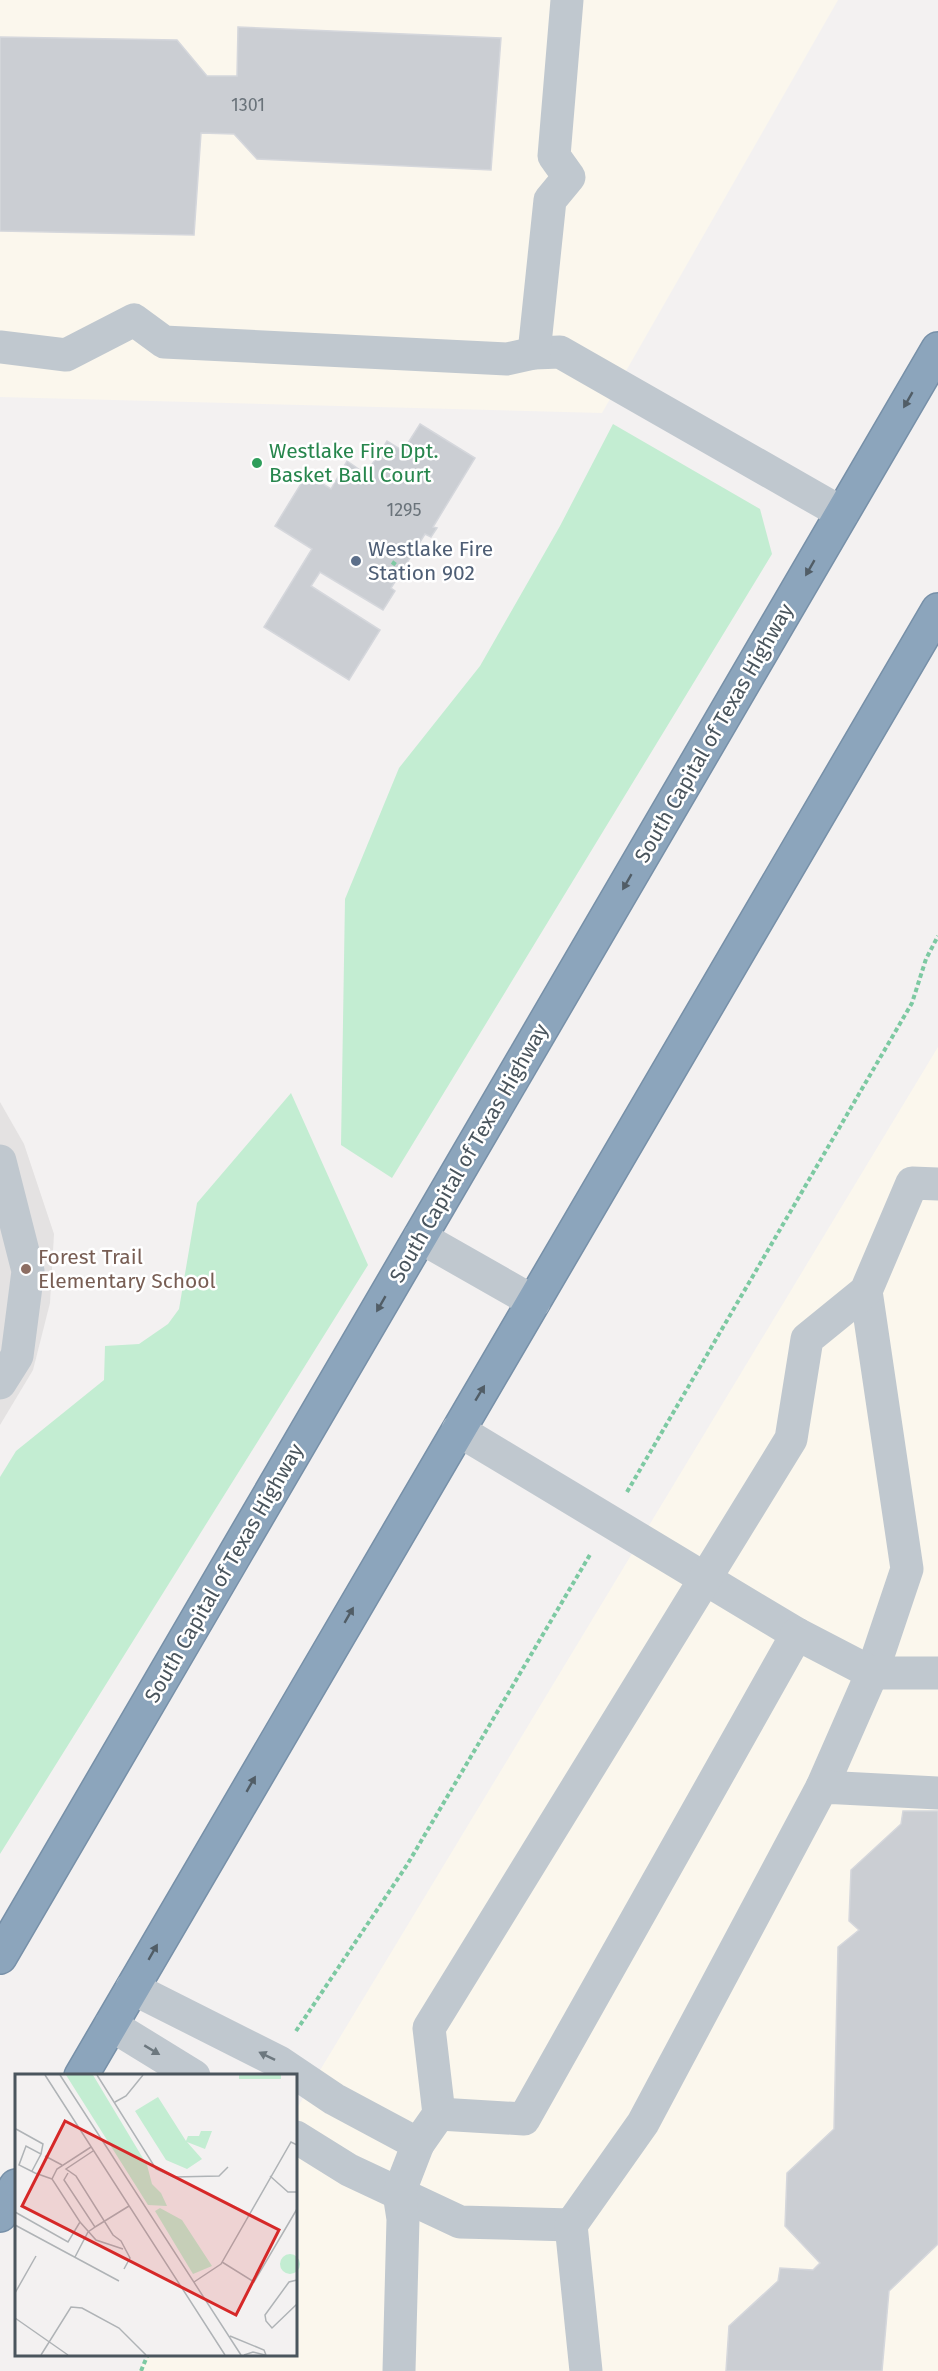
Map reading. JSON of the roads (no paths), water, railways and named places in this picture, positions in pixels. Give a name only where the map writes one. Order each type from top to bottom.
[{"type":"highway","name":"South Capital of Texas Highway","points":[[0,1957],[938,349]]},
{"type":"highway","points":[[82,2074],[938,610]]},
{"type":"highway","points":[[0,2215],[15,2188]]},
{"type":"lane","points":[[534,353],[550,200],[569,177],[554,156],[567,0]]},
{"type":"lane","points":[[0,347],[66,355],[134,320],[164,342],[507,359],[534,353],[560,352],[842,513]]},
{"type":"lane","points":[[0,1161],[28,1271],[17,1356],[0,1383]]},
{"type":"lane","points":[[399,2371],[403,2219],[399,2193],[418,2144],[439,2114],[429,2028],[791,1439],[807,1338],[866,1291],[912,1183],[938,1184]]},
{"type":"lane","points":[[420,1237],[534,1302]]},
{"type":"lane","points":[[586,2371],[571,2225],[643,2123],[822,1787],[872,1673],[908,1569],[866,1291]]},
{"type":"lane","points":[[458,1430],[706,1577],[797,1634],[872,1673],[938,1673]]},
{"type":"lane","points":[[439,2114],[524,2119],[797,1634]]},
{"type":"lane","points":[[822,1787],[938,1793]]},
{"type":"lane","points":[[132,1989],[279,2062],[297,2074]]},
{"type":"lane","points":[[111,2025],[191,2074]]},
{"type":"lane","points":[[297,2074],[334,2099],[418,2144]]},
{"type":"lane","points":[[301,2140],[349,2170],[460,2222],[571,2225]]},
{"type":"place","name":"Westlake Fire Dpt. Basket Ball Court","points":[[257,463]]},
{"type":"place","name":"Westlake Fire Station 902","points":[[356,561]]},
{"type":"place","name":"Forest Trail Elementary School","points":[[26,1269]]}]
